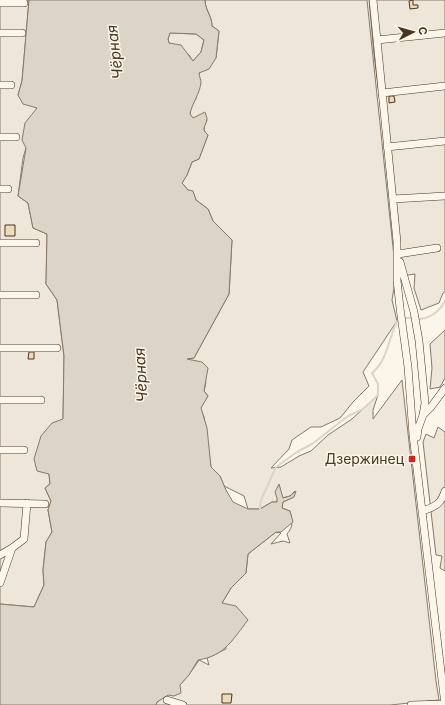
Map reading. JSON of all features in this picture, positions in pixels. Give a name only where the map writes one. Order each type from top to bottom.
[{"type":"street","points":[[373,0],[398,254],[397,280],[408,367],[413,436],[416,450],[445,705],[412,705]]},
{"type":"street","points":[[0,3],[24,3]]},
{"type":"street","points":[[0,33],[22,33]]},
{"type":"street","points":[[377,40],[445,33]]},
{"type":"street","points":[[0,85],[11,85]]},
{"type":"street","points":[[382,93],[445,86]]},
{"type":"street","points":[[0,137],[16,137]]},
{"type":"street","points":[[387,147],[445,141]]},
{"type":"street","points":[[0,189],[8,189]]},
{"type":"street","points":[[393,199],[445,196]]},
{"type":"street","points":[[0,243],[36,243]]},
{"type":"street","points":[[398,254],[437,248]]},
{"type":"street","points":[[398,254],[418,332],[425,403],[418,429],[416,450]]},
{"type":"street","points":[[0,295],[36,295]]},
{"type":"street","points":[[0,348],[57,348]]},
{"type":"street","points":[[423,415],[445,388]]},
{"type":"street","points":[[0,400],[41,400]]},
{"type":"street","points":[[0,450],[24,450]]},
{"type":"street","points":[[423,511],[437,505],[442,500],[445,491]]},
{"type":"street","points":[[0,503],[46,504]]},
{"type":"street","points":[[0,555],[24,540],[27,503]]},
{"type":"street","points":[[0,583],[12,548]]},
{"type":"street","points":[[167,700],[183,705]]},
{"type":"shaded area","points":[[0,0],[29,0],[22,81],[18,95],[38,108],[23,158],[18,196],[28,203],[33,228],[47,234],[46,284],[57,300],[64,356],[63,420],[49,474],[50,484],[45,488],[51,501],[48,510],[52,532],[46,542],[43,570],[44,585],[34,607],[0,604]]},
{"type":"shaded area","points":[[205,0],[367,0],[396,276],[392,300],[397,321],[363,372],[369,386],[340,418],[321,427],[311,427],[292,440],[289,449],[271,468],[281,467],[299,456],[311,451],[328,435],[352,419],[378,395],[373,410],[373,419],[402,380],[439,700],[390,705],[156,705],[157,702],[181,684],[199,660],[209,665],[207,658],[226,649],[222,603],[231,588],[246,573],[248,554],[276,532],[281,533],[271,544],[283,541],[290,543],[287,534],[292,526],[290,511],[282,508],[283,502],[294,497],[295,491],[290,496],[282,498],[279,485],[277,502],[272,502],[260,509],[248,509],[244,496],[224,486],[220,476],[211,467],[204,417],[200,408],[208,396],[204,391],[206,382],[185,359],[194,358],[229,294],[232,240],[213,221],[208,209],[196,200],[193,192],[188,190],[182,183],[192,162],[199,159],[208,135],[204,128],[207,120],[193,119],[190,114],[191,105],[196,99],[199,73],[216,58],[219,31],[212,26]]},
{"type":"shaded area","points":[[369,0],[445,0],[445,292],[443,293],[439,303],[421,310],[414,288],[415,274],[402,276],[374,55]]},
{"type":"shaded area","points":[[170,33],[196,34],[204,40],[201,52],[193,61],[189,55],[169,43],[168,39]]},
{"type":"shaded area","points":[[445,330],[445,378],[440,387],[430,389],[432,368],[430,344]]},
{"type":"shaded area","points":[[438,427],[445,432],[445,571],[440,568],[442,556],[436,555],[423,442],[426,434],[434,438]]},
{"type":"water","name":"Чёрная","points":[[29,0],[205,0],[212,26],[219,31],[216,58],[209,69],[199,73],[201,82],[190,114],[193,118],[205,112],[207,119],[204,131],[208,135],[199,159],[192,162],[182,183],[188,190],[193,191],[196,200],[208,209],[213,221],[232,240],[229,294],[194,358],[187,359],[202,362],[208,368],[204,391],[208,396],[201,408],[207,428],[211,467],[220,476],[233,502],[248,509],[260,509],[272,502],[277,502],[275,492],[279,484],[283,498],[290,496],[296,491],[294,497],[283,502],[282,508],[290,511],[293,522],[281,532],[276,532],[248,554],[246,573],[231,588],[222,603],[236,606],[248,620],[228,646],[222,651],[207,658],[198,660],[189,675],[180,685],[181,693],[174,696],[168,695],[157,702],[156,705],[0,705],[0,604],[34,607],[44,585],[43,570],[46,542],[52,532],[48,510],[51,501],[45,488],[50,484],[49,474],[37,471],[34,459],[41,436],[52,423],[63,419],[64,356],[57,300],[46,284],[47,234],[33,228],[28,203],[18,196],[26,148],[22,140],[25,123],[37,108],[23,104],[18,95],[22,81]],"holes":[[[170,33],[196,34],[204,40],[201,52],[193,61],[181,45],[169,43],[168,39]]]},
{"type":"building","points":[[413,0],[413,5],[418,5],[418,8],[410,9],[409,1]]},
{"type":"building","points":[[389,96],[394,96],[395,102],[389,103]]},
{"type":"building","points":[[5,225],[15,225],[15,236],[5,236]]},
{"type":"building","points":[[29,352],[34,352],[34,359],[28,359]]},
{"type":"building","points":[[222,694],[232,694],[231,703],[222,703]]},
{"type":"waterway","points":[[417,319],[426,318],[434,314],[445,301]]},
{"type":"waterway","points":[[260,509],[261,500],[276,467],[297,452],[312,444],[348,416],[363,409],[378,395],[378,384],[372,373],[382,361],[399,318]]},
{"type":"waterway","points":[[403,318],[413,318]]},
{"type":"place","name":"Дзержинец","points":[[412,459]]}]
